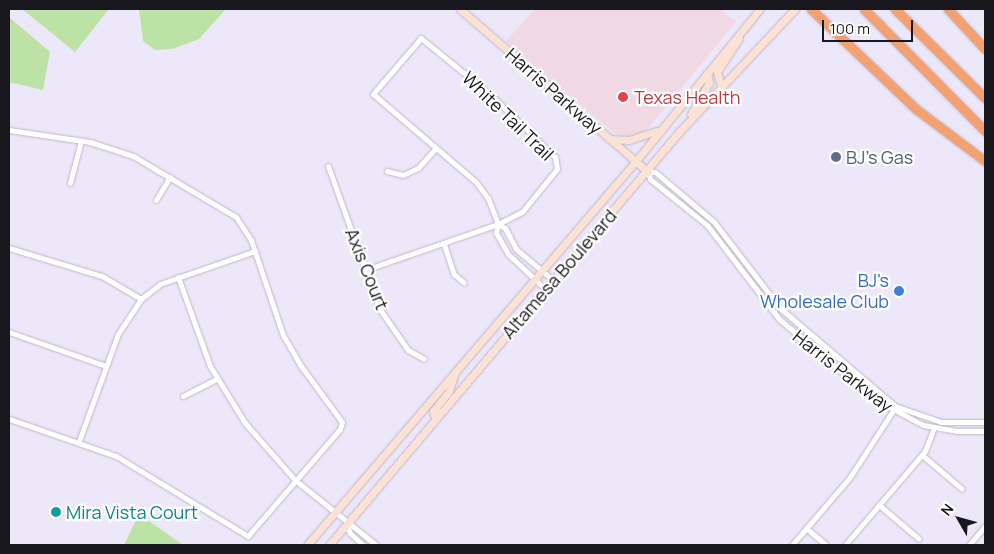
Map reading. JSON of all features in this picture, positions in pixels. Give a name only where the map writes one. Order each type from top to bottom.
[{"type":"highway","points":[[811,9],[916,109],[985,161]]},
{"type":"highway","points":[[864,9],[985,131]]},
{"type":"highway","points":[[895,9],[985,98]]},
{"type":"highway","points":[[948,9],[985,49]]},
{"type":"main road","name":"Harris Parkway","points":[[460,9],[648,172]]},
{"type":"main road","name":"Altamesa Boulevard","points":[[307,545],[635,162],[760,9]]},
{"type":"main road","name":"Altamesa Boulevard","points":[[329,545],[545,289],[648,172],[690,119],[795,9]]},
{"type":"main road","points":[[720,86],[716,72],[751,18]]},
{"type":"main road","points":[[690,119],[709,83],[707,73]]},
{"type":"main road","points":[[609,139],[629,140],[660,130]]},
{"type":"main road","points":[[436,419],[433,411],[454,383],[455,372]]},
{"type":"street","name":"White Tail Trail","points":[[365,270],[444,244],[498,224],[522,212],[557,169],[555,157],[492,96],[421,38],[373,94],[436,148]]},
{"type":"street","points":[[9,130],[81,141],[133,156],[236,217],[255,251],[283,334],[301,366],[342,422],[340,429],[250,535],[243,535],[116,456],[79,441],[9,418]]},
{"type":"street","points":[[70,183],[81,141]]},
{"type":"street","points":[[388,171],[403,175],[418,168],[436,148],[484,192],[498,224],[496,233],[508,254],[545,289]]},
{"type":"street","name":"Axis Court","points":[[328,166],[379,308],[408,350],[424,359]]},
{"type":"street","name":"Harris Parkway","points":[[985,422],[942,422],[894,409],[780,308],[719,227],[655,172],[648,172],[650,179],[690,209],[713,232],[763,301],[800,338],[894,409],[934,428],[985,431]]},
{"type":"street","points":[[156,200],[170,177]]},
{"type":"street","points":[[498,224],[506,228],[516,249],[553,280]]},
{"type":"street","points":[[713,232],[719,227]]},
{"type":"street","points":[[444,244],[454,274],[464,283]]},
{"type":"street","points":[[9,248],[102,276],[141,299]]},
{"type":"street","points":[[79,441],[118,334],[141,299],[160,284],[255,251]]},
{"type":"street","points":[[178,277],[217,379],[245,423],[295,480],[333,514],[346,524],[355,527],[376,545]]},
{"type":"street","points":[[800,338],[805,331]]},
{"type":"street","points":[[9,332],[106,366]]},
{"type":"street","points":[[183,396],[217,379]]},
{"type":"street","points":[[792,545],[850,477],[894,409]]},
{"type":"street","points":[[845,545],[922,455],[934,428]]},
{"type":"street","points":[[922,455],[962,489]]},
{"type":"street","points":[[880,505],[919,539]]},
{"type":"street","points":[[346,524],[350,533],[363,545]]},
{"type":"street","points":[[968,545],[985,526]]},
{"type":"street","points":[[806,528],[826,545]]},
{"type":"shaded area","name":"Texas Health","points":[[535,9],[720,9],[736,22],[644,133],[631,137],[614,133],[506,41]]},
{"type":"green space","points":[[22,9],[109,9],[75,52]]},
{"type":"green space","points":[[139,9],[226,9],[199,39],[172,49],[155,50],[143,41]]},
{"type":"green space","points":[[9,17],[50,52],[43,90],[9,82]]},
{"type":"green space","points":[[139,514],[183,545],[124,545]]},
{"type":"place","name":"Texas Health","points":[[623,97]]},
{"type":"place","name":"BJ's Gas","points":[[836,157]]},
{"type":"place","name":"BJ's Wholesale Club","points":[[899,291]]},
{"type":"place","name":"Mira Vista Court","points":[[56,512]]}]
